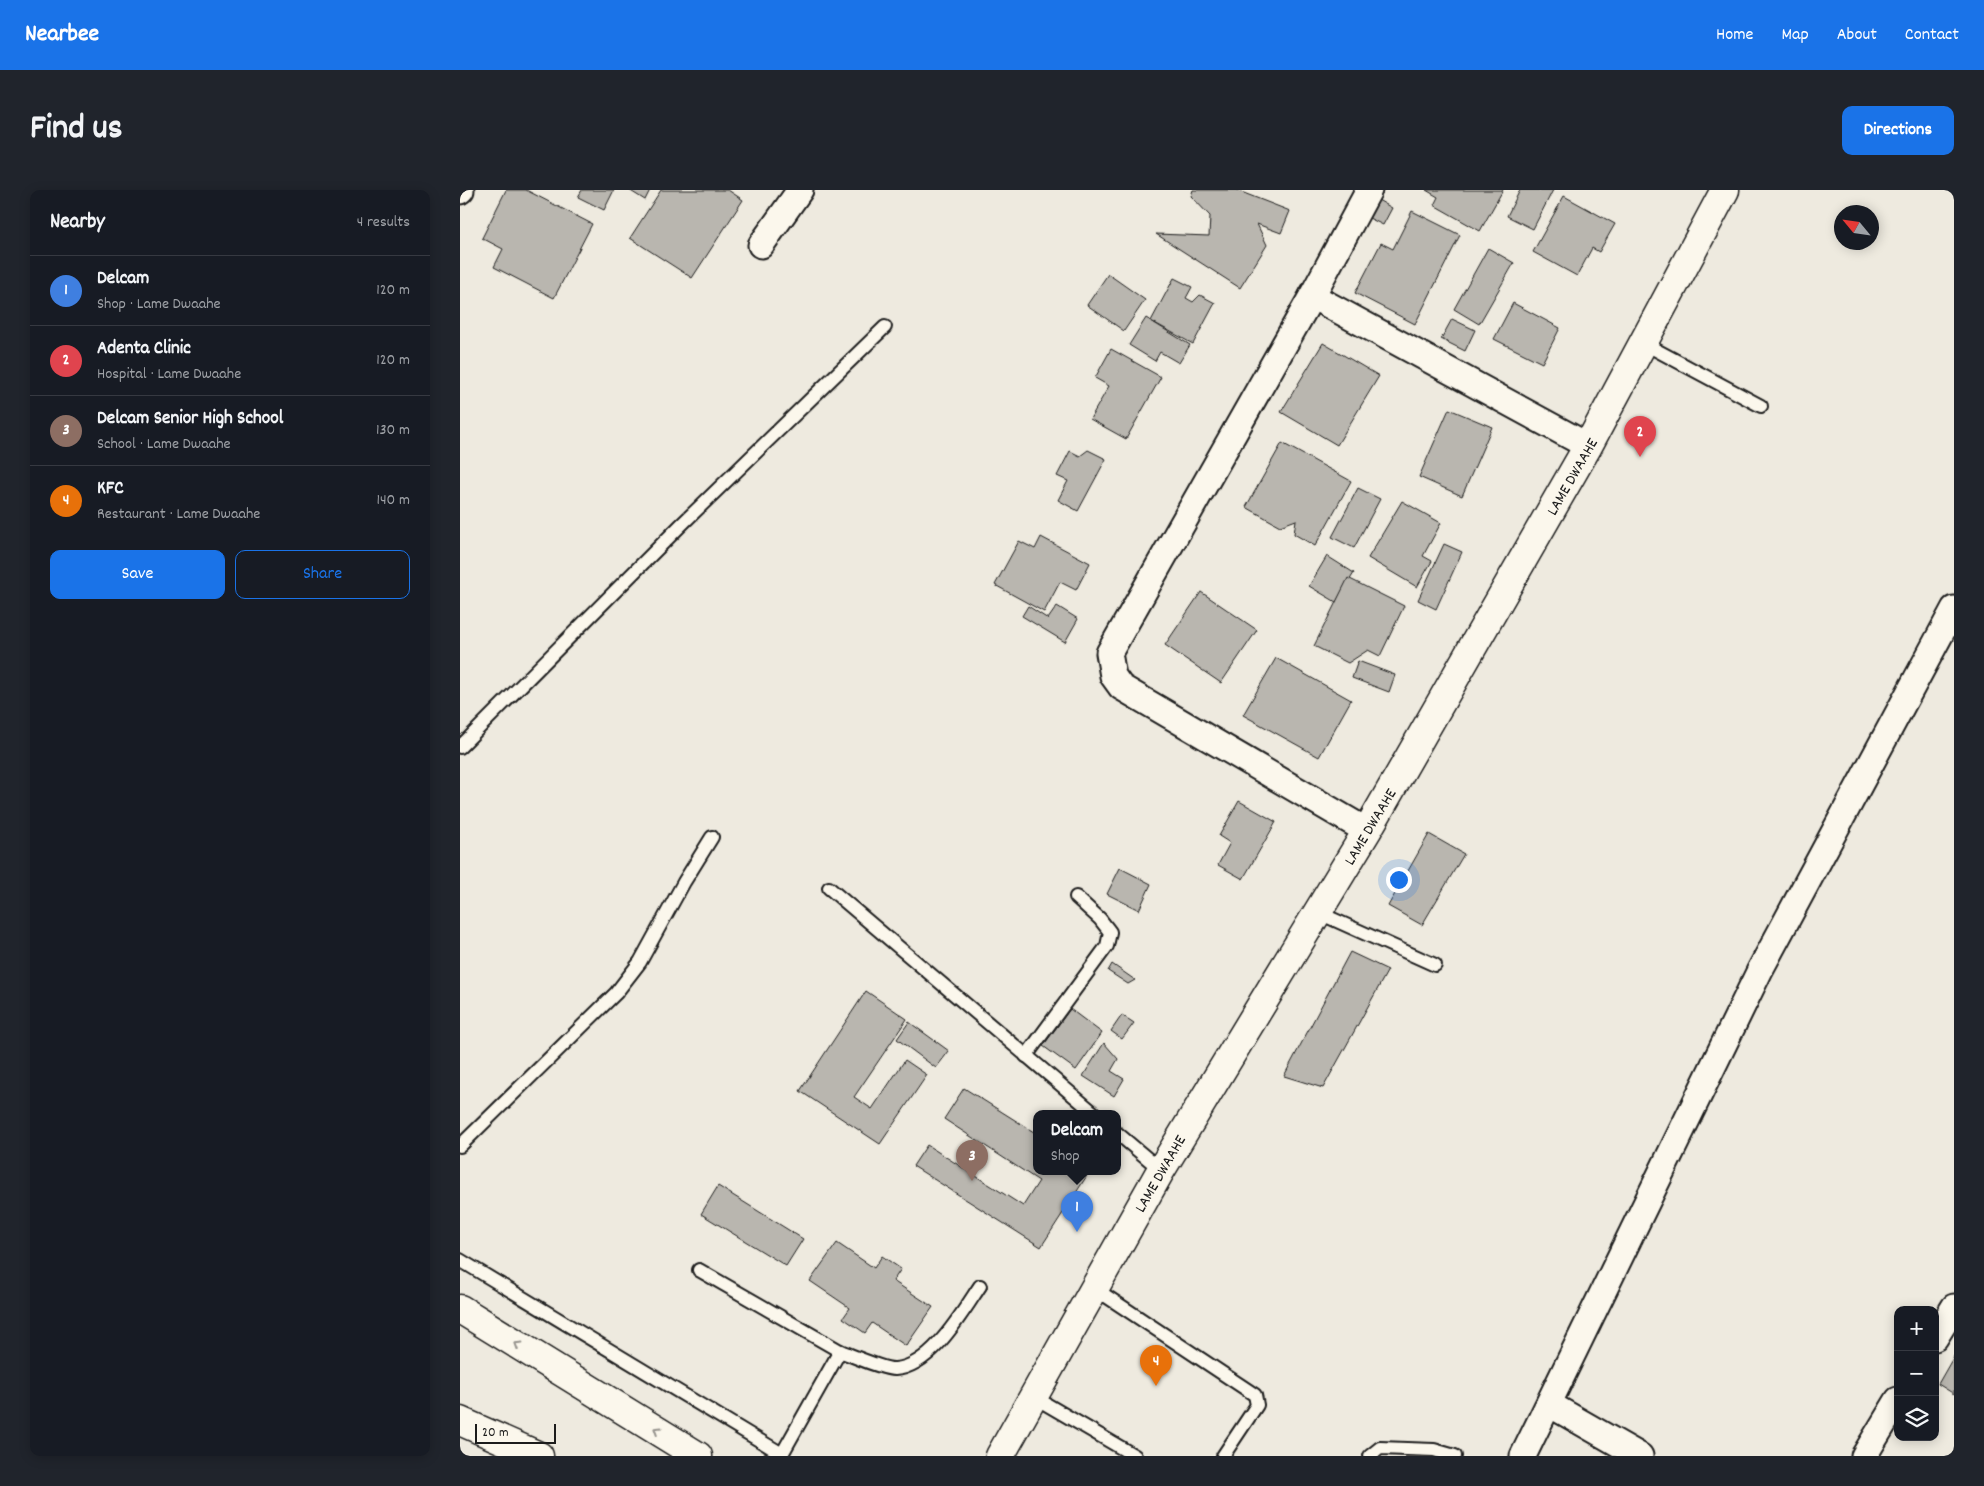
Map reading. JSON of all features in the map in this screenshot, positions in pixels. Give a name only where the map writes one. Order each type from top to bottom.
[{"type":"main road","name":"LAME DWAAHE","points":[[1000,1456],[1160,1170],[1367,831],[1588,446],[1725,190]]},
{"type":"main road","points":[[460,1309],[698,1456]]},
{"type":"main road","points":[[460,1422],[539,1456]]},
{"type":"street","points":[[761,245],[800,190]]},
{"type":"street","points":[[1367,831],[1121,688],[1113,676],[1109,654],[1312,296],[1369,190]]},
{"type":"street","points":[[1312,296],[1588,446]]},
{"type":"street","points":[[1523,1456],[1760,970],[1954,610]]},
{"type":"street","points":[[1939,1331],[1954,1307]]},
{"type":"street","points":[[1549,1404],[1640,1456]]},
{"type":"street","points":[[1864,1456],[1894,1407]]},
{"type":"lane","points":[[460,747],[681,525],[885,327]]},
{"type":"lane","points":[[1643,343],[1761,406]]},
{"type":"lane","points":[[460,1146],[616,993],[640,962],[684,882],[712,837]]},
{"type":"lane","points":[[830,888],[1090,1110]]},
{"type":"lane","points":[[1026,1056],[1107,946],[1110,932],[1100,919],[1076,897]]},
{"type":"lane","points":[[1317,912],[1435,965]]},
{"type":"lane","points":[[1121,1136],[1160,1170]]},
{"type":"lane","points":[[460,1260],[782,1455],[840,1351]]},
{"type":"lane","points":[[699,1270],[840,1351],[894,1369],[916,1364],[954,1326],[980,1286]]},
{"type":"lane","points":[[1094,1288],[1255,1395],[1257,1405],[1223,1456]]},
{"type":"lane","points":[[1034,1396],[1136,1456]]},
{"type":"lane","points":[[1370,1456],[1380,1448],[1434,1450],[1455,1456]]},
{"type":"building","points":[[506,190],[526,190],[592,224],[554,298],[494,267],[503,249],[482,238]]},
{"type":"building","points":[[582,190],[614,190],[604,210],[578,197]]},
{"type":"building","points":[[629,190],[650,190],[645,200]]},
{"type":"building","points":[[661,190],[728,190],[743,200],[692,278],[630,238]]},
{"type":"building","points":[[1193,190],[1236,190],[1290,211],[1281,233],[1257,224],[1267,245],[1240,288],[1156,234],[1209,236],[1210,216],[1191,196]]},
{"type":"building","points":[[1426,190],[1503,190],[1480,231],[1434,205],[1438,197]]},
{"type":"building","points":[[1520,190],[1553,190],[1533,229],[1507,216]]},
{"type":"building","points":[[1564,196],[1615,224],[1599,252],[1592,248],[1577,276],[1533,252]]},
{"type":"building","points":[[1373,197],[1392,208],[1383,225],[1363,215]]},
{"type":"building","points":[[1412,211],[1460,235],[1415,324],[1355,293],[1381,243],[1393,249]]},
{"type":"building","points":[[1488,248],[1514,263],[1479,324],[1454,309]]},
{"type":"building","points":[[1108,274],[1145,300],[1124,331],[1087,305]]},
{"type":"building","points":[[1174,278],[1192,287],[1186,298],[1193,302],[1200,295],[1215,303],[1193,344],[1151,321]]},
{"type":"building","points":[[1513,303],[1560,328],[1542,363],[1494,339]]},
{"type":"building","points":[[1146,318],[1190,345],[1179,363],[1160,352],[1155,361],[1129,345]]},
{"type":"building","points":[[1452,319],[1475,330],[1465,351],[1441,339]]},
{"type":"building","points":[[1323,343],[1379,376],[1337,445],[1281,412]]},
{"type":"building","points":[[1111,349],[1161,377],[1126,439],[1090,419],[1109,386],[1095,378]]},
{"type":"building","points":[[1449,409],[1492,427],[1462,496],[1419,477]]},
{"type":"building","points":[[1282,443],[1351,481],[1315,546],[1294,534],[1296,520],[1280,526],[1246,507]]},
{"type":"building","points":[[1088,450],[1106,459],[1078,511],[1058,500],[1068,481],[1057,476],[1070,451],[1080,456]]},
{"type":"building","points":[[1358,488],[1380,499],[1354,548],[1332,537]]},
{"type":"building","points":[[1402,501],[1441,523],[1423,556],[1432,561],[1417,587],[1368,558]]},
{"type":"building","points":[[1041,537],[1090,563],[1076,590],[1060,582],[1044,612],[995,585],[1019,541],[1035,549]]},
{"type":"building","points":[[1444,544],[1462,552],[1436,609],[1418,600]]},
{"type":"building","points":[[1327,556],[1354,573],[1336,602],[1309,586]]},
{"type":"building","points":[[1348,578],[1404,606],[1380,656],[1368,650],[1348,663],[1314,646]]},
{"type":"building","points":[[1201,592],[1257,630],[1221,683],[1165,645]]},
{"type":"building","points":[[1028,606],[1048,619],[1057,606],[1078,619],[1065,642],[1022,616]]},
{"type":"building","points":[[1276,658],[1351,700],[1319,757],[1243,715]]},
{"type":"building","points":[[1358,661],[1395,675],[1389,692],[1352,678]]},
{"type":"building","points":[[1239,801],[1276,822],[1243,879],[1218,865],[1230,843],[1219,836]]},
{"type":"building","points":[[1429,834],[1464,854],[1422,925],[1388,906]]},
{"type":"building","points":[[1120,868],[1151,884],[1139,910],[1107,894]]},
{"type":"building","points":[[1350,952],[1388,970],[1323,1088],[1284,1076]]},
{"type":"building","points":[[1112,964],[1135,980],[1128,984],[1108,971]]},
{"type":"building","points":[[866,991],[907,1019],[854,1097],[872,1109],[905,1060],[927,1075],[880,1144],[800,1091]]},
{"type":"building","points":[[1070,1009],[1102,1033],[1076,1070],[1043,1046]]},
{"type":"building","points":[[1122,1015],[1134,1023],[1122,1039],[1111,1031]]},
{"type":"building","points":[[909,1022],[949,1051],[936,1068],[897,1039]]},
{"type":"building","points":[[1104,1043],[1118,1059],[1111,1071],[1124,1079],[1114,1096],[1083,1076]]},
{"type":"building","points":[[964,1088],[1033,1131],[1033,1175],[1087,1175],[1041,1247],[913,1166],[927,1145],[1023,1206],[1039,1181],[944,1119]]},
{"type":"building","points":[[718,1186],[803,1239],[786,1266],[701,1214]]},
{"type":"building","points":[[837,1243],[874,1268],[882,1256],[901,1269],[893,1281],[933,1307],[906,1346],[872,1323],[865,1333],[843,1318],[850,1308],[810,1281]]},
{"type":"building","points":[[1954,1356],[1954,1394],[1939,1385]]},
{"type":"place","name":"Adenta Clinic","points":[[1640,457]]},
{"type":"place","name":"Delcam Senior High School","points":[[972,1181]]},
{"type":"place","name":"Delcam","points":[[1077,1232]]},
{"type":"place","name":"KFC","points":[[1156,1386]]}]
